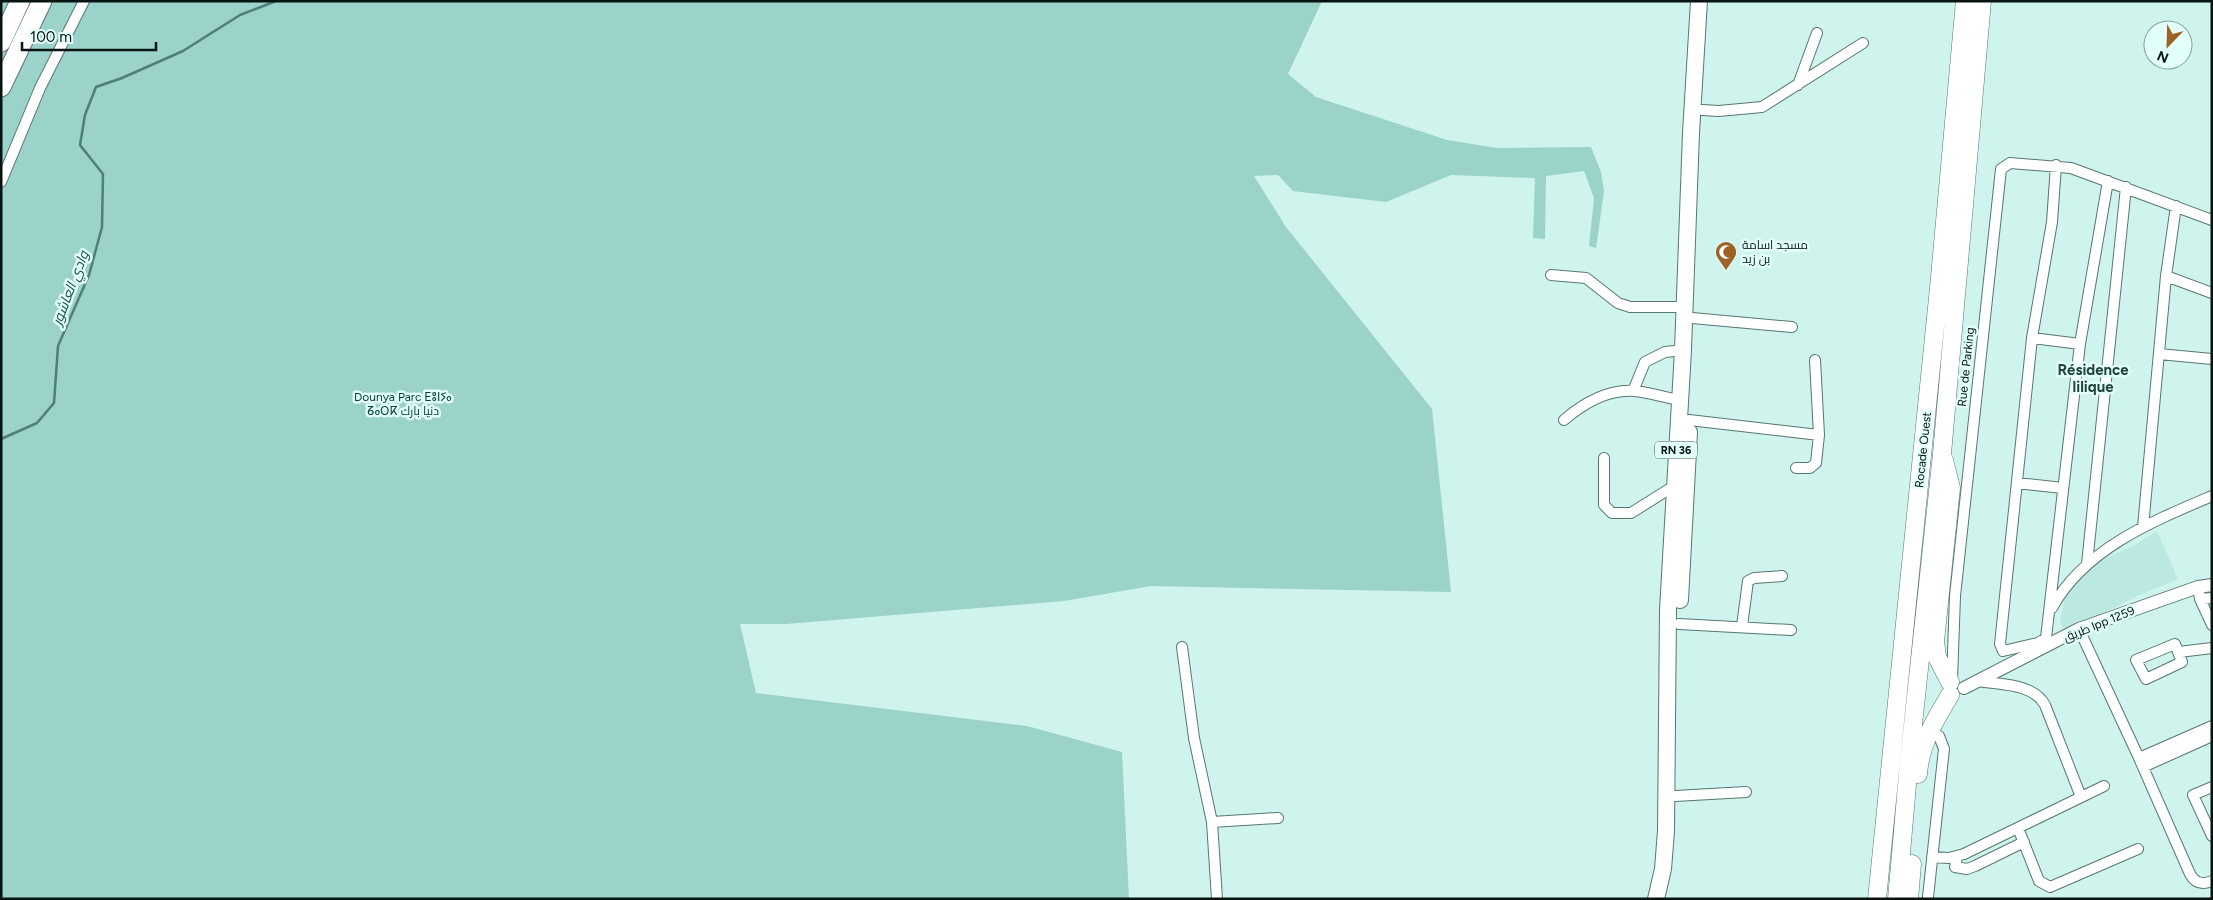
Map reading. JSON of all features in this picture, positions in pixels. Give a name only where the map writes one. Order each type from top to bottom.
[{"type":"highway","points":[[1,42],[20,1]]},
{"type":"highway","points":[[1,87],[42,1]]},
{"type":"highway","name":"Rocade Ouest","points":[[1877,899],[1938,298],[1965,1]]},
{"type":"highway","name":"Rocade Ouest","points":[[1897,899],[1909,762],[1942,454],[1982,1]]},
{"type":"highway","points":[[1910,899],[1919,763],[1929,731],[1954,686],[1937,657],[1936,641],[1951,488],[1942,454]]},
{"type":"main road","name":"RN 36","points":[[1666,899],[1675,851],[1678,624],[1689,420],[1688,313],[1691,133],[1699,1]]},
{"type":"main road","name":"RN 36","points":[[1689,284],[1711,1]]},
{"type":"main road","name":"RN 36","points":[[1656,899],[1663,868],[1667,814],[1667,663],[1674,486],[1683,350],[1688,313]]},
{"type":"street","points":[[1,182],[40,88],[84,1]]},
{"type":"street","points":[[1798,85],[1817,33]]},
{"type":"street","points":[[1702,110],[1762,107],[1863,43]]},
{"type":"street","name":"Rue de Parking","points":[[1954,686],[1955,596],[2000,172],[2003,166],[2010,163],[2056,166],[2080,170],[2212,220]]},
{"type":"street","points":[[2056,166],[2052,222],[2032,338],[2000,644],[2003,651],[2038,643],[2046,638],[2080,344],[2108,181]]},
{"type":"street","points":[[2087,564],[2126,187]]},
{"type":"street","points":[[2143,527],[2166,276],[2176,206]]},
{"type":"street","points":[[1552,275],[1586,278],[1618,303],[1630,307],[1792,327]]},
{"type":"street","points":[[2166,276],[2212,293]]},
{"type":"street","points":[[2032,338],[2080,344]]},
{"type":"street","points":[[1633,390],[1645,362],[1665,352],[1683,350]]},
{"type":"street","points":[[2159,354],[2212,359]]},
{"type":"street","points":[[1796,468],[1810,468],[1815,465],[1819,436],[1815,360]]},
{"type":"street","points":[[1564,420],[1594,398],[1612,392],[1633,390],[1680,400]]},
{"type":"street","points":[[1689,420],[1819,436]]},
{"type":"street","points":[[1604,458],[1604,505],[1612,513],[1632,513],[1674,486]]},
{"type":"street","points":[[2017,483],[2063,488]]},
{"type":"street","points":[[2048,613],[2061,590],[2087,564],[2143,527],[2212,496]]},
{"type":"street","points":[[1742,626],[1748,581],[1754,578],[1782,576]]},
{"type":"street","name":"طريق lpp 1259","points":[[1954,686],[1979,681],[2079,630],[2199,593],[2212,585]]},
{"type":"street","points":[[2199,593],[2212,598]]},
{"type":"street","points":[[2199,593],[2212,624]]},
{"type":"street","points":[[1678,624],[1791,630]]},
{"type":"street","points":[[2079,630],[2190,874],[2194,881],[2200,883],[2212,881]]},
{"type":"street","points":[[1182,647],[1194,738],[1212,822],[1217,899]]},
{"type":"street","points":[[2178,652],[2212,648]]},
{"type":"street","points":[[1979,681],[2030,690],[2039,696],[2045,705],[2081,797]]},
{"type":"street","points":[[2141,763],[2212,726]]},
{"type":"street","points":[[1928,897],[1944,749],[1939,736],[1929,731]]},
{"type":"street","points":[[2141,763],[2212,736]]},
{"type":"street","points":[[1932,857],[1957,857],[2104,786]]},
{"type":"street","points":[[2212,787],[2193,795],[2212,836]]},
{"type":"street","points":[[1676,796],[1746,792]]},
{"type":"street","points":[[1212,822],[1278,818]]},
{"type":"street","points":[[2018,828],[2040,881],[2050,887],[2138,849]]},
{"type":"street","points":[[1957,857],[1955,867],[1966,869],[2024,842]]},
{"type":"shaded area","points":[[2157,531],[2178,579],[2135,597],[2066,632],[2060,622],[2069,575],[2135,545]]},
{"type":"green space","name":"Dounya Parc ⴹⵓⵏⵢⴰ ⵒⴰⵔⴽ دنيا بارك","points":[[1,1],[1322,1],[1288,74],[1316,97],[1447,140],[1497,148],[1591,147],[1601,172],[1604,191],[1596,248],[1589,246],[1594,198],[1584,171],[1546,176],[1545,239],[1533,238],[1535,178],[1451,175],[1386,202],[1293,191],[1278,175],[1254,176],[1286,227],[1432,409],[1451,592],[1151,586],[1064,601],[786,624],[740,624],[756,693],[1027,726],[1122,752],[1129,899],[1,899]]},
{"type":"waterway","name":"وادي العاشور","points":[[1,439],[37,423],[54,403],[58,346],[89,275],[102,227],[103,174],[80,145],[85,115],[96,87],[122,78],[183,51],[240,15],[276,1]]},
{"type":"place","name":"مسجد اسامة بن زيد","points":[[1726,271]]},
{"type":"district","name":"Résidence lilique","points":[[2093,378]]}]
